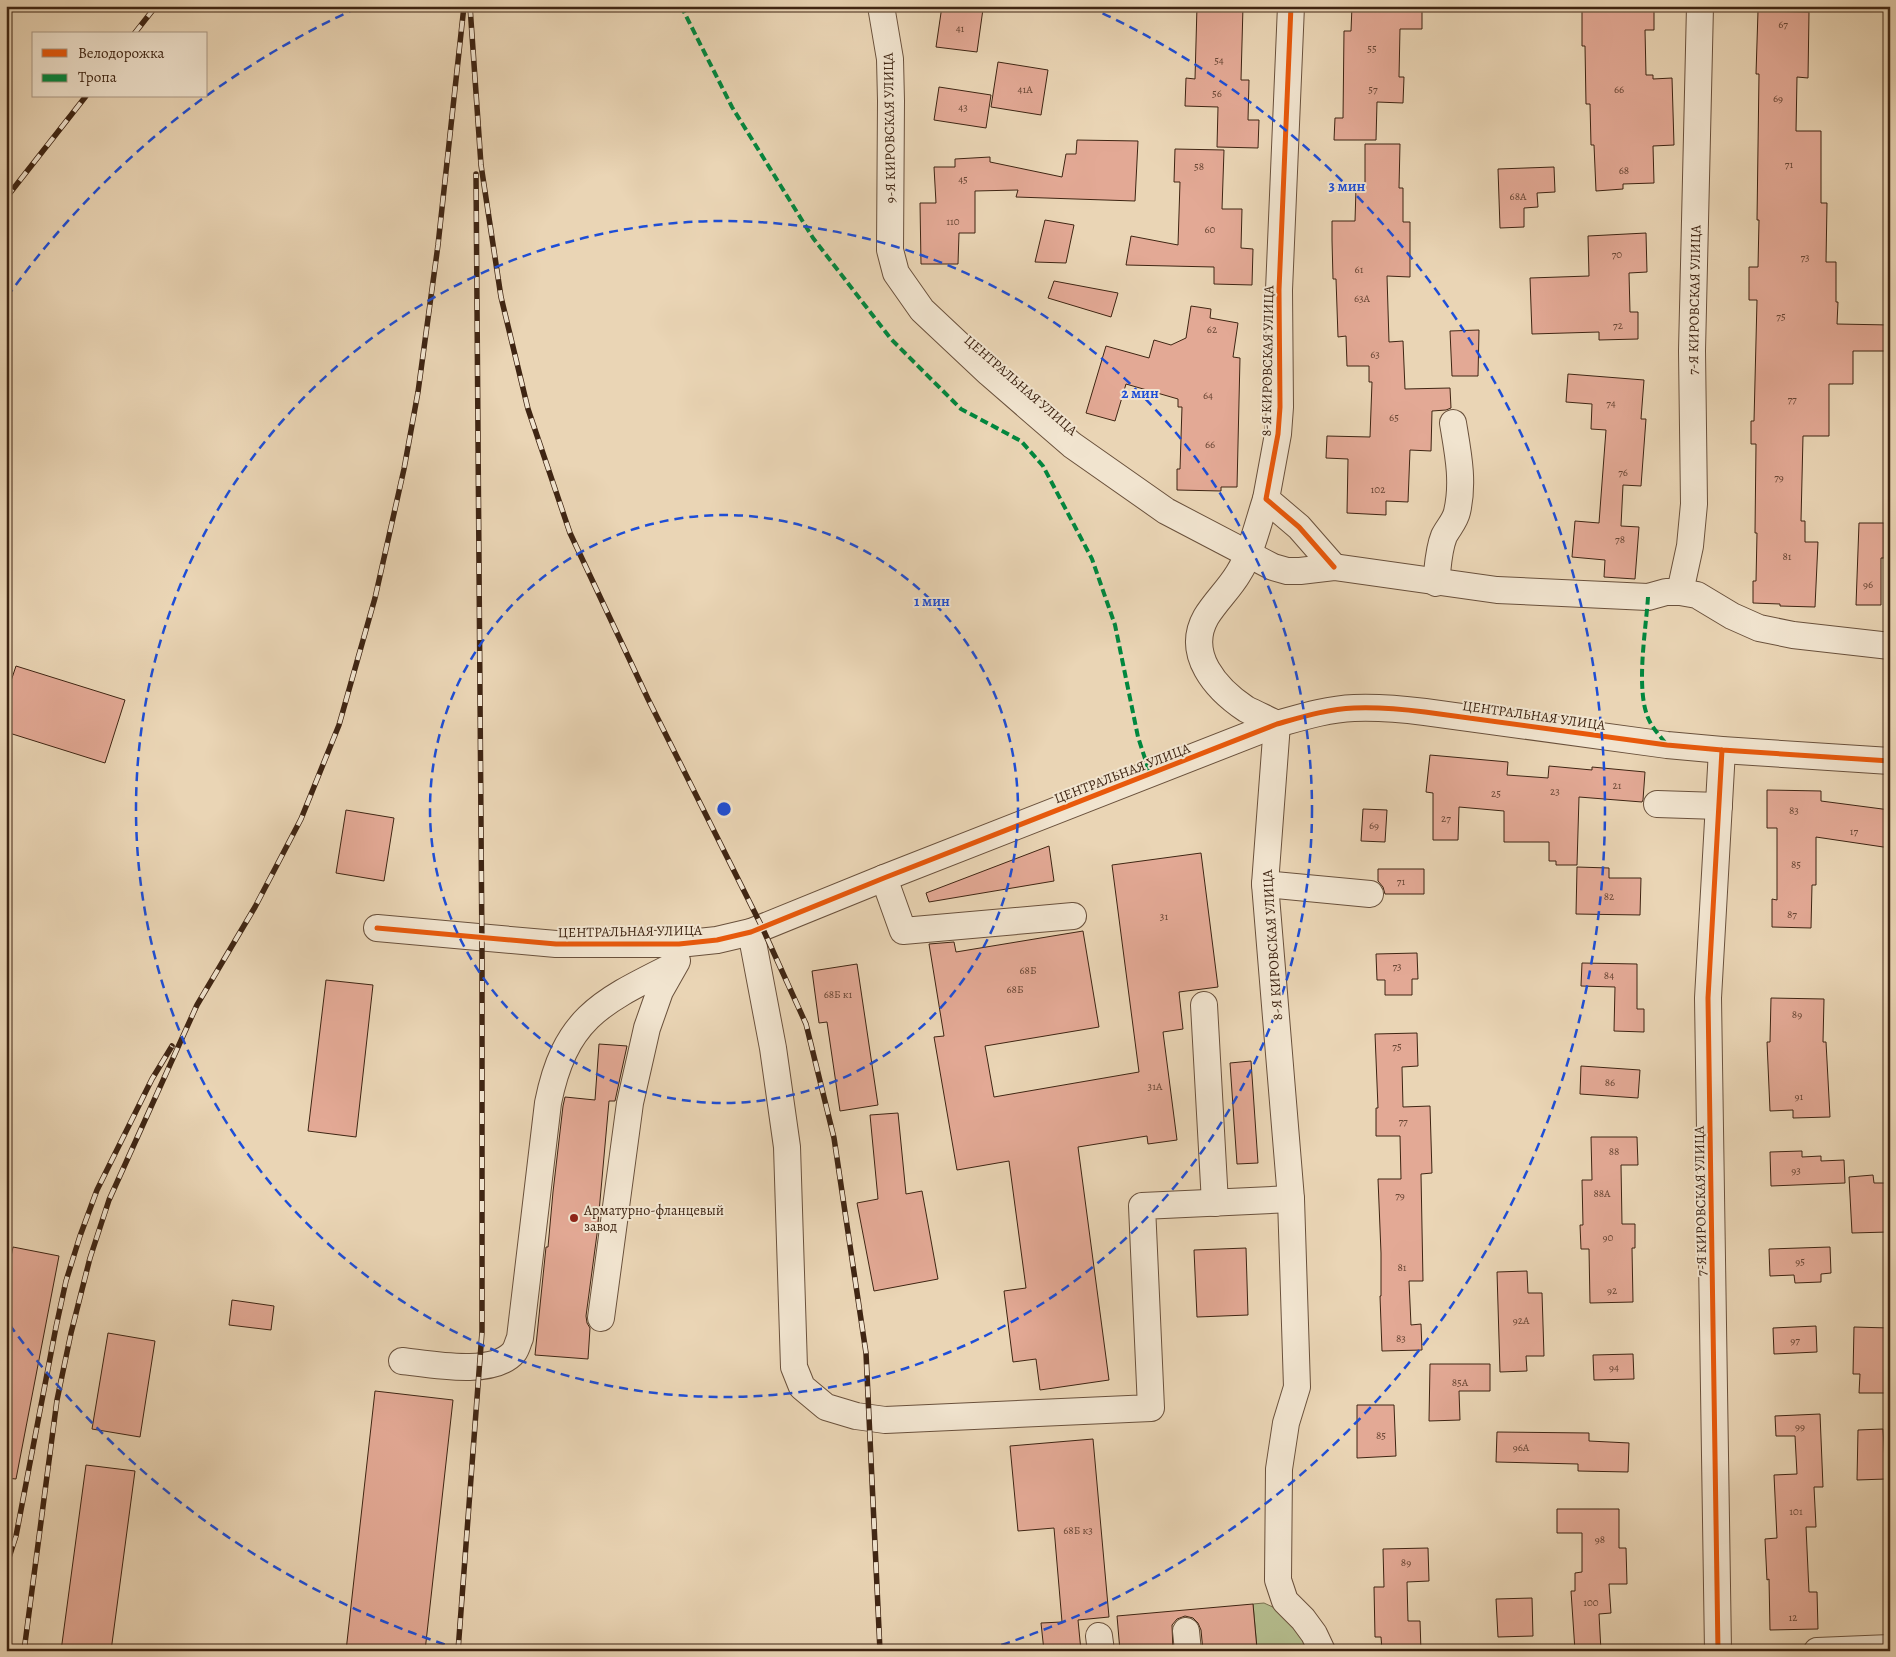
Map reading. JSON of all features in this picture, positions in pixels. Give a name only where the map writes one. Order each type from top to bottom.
[{"type":"street","name":"9-Я КИРОВСКАЯ УЛИЦА","points":[[881,6],[890,59],[890,250]]},
{"type":"street","name":"8-Я КИРОВСКАЯ УЛИЦА","points":[[1291,6],[1280,290],[1280,407],[1278,434],[1266,498],[1248,553],[1238,574],[1206,618],[1198,637],[1200,656],[1209,675],[1223,691],[1247,709],[1277,724],[1265,884],[1291,1199],[1296,1387],[1286,1423],[1279,1469],[1278,1580],[1285,1601],[1303,1618],[1314,1634],[1322,1651]]},
{"type":"street","name":"7-Я КИРОВСКАЯ УЛИЦА","points":[[1680,592],[1690,546],[1694,504],[1692,351],[1700,6]]},
{"type":"street","name":"ЦЕНТРАЛЬНАЯ УЛИЦА","points":[[890,250],[896,273],[922,310],[989,373],[1072,445],[1166,511],[1273,567],[1287,570],[1334,567],[1497,590],[1648,597],[1666,592],[1680,592],[1697,595],[1732,616],[1759,628],[1793,635],[1890,646]]},
{"type":"street","points":[[1436,582],[1444,536],[1457,515],[1461,489],[1460,459],[1453,423]]},
{"type":"street","points":[[1266,498],[1299,527],[1334,567]]},
{"type":"street","name":"ЦЕНТРАЛЬНАЯ УЛИЦА","points":[[377,928],[556,944],[630,945],[717,940],[751,932],[1277,724],[1309,715],[1352,708],[1389,708],[1483,719],[1667,745],[1890,761]]},
{"type":"street","name":"7-Я КИРОВСКАЯ УЛИЦА","points":[[1718,1651],[1708,998],[1722,750]]},
{"type":"street","points":[[1658,804],[1719,806]]},
{"type":"street","points":[[884,878],[903,931],[1073,916]]},
{"type":"street","points":[[1265,884],[1370,894]]},
{"type":"street","points":[[751,932],[773,1048],[787,1147],[794,1367],[802,1386],[826,1407],[856,1416],[885,1420],[1151,1408],[1142,1206],[1291,1199]]},
{"type":"street","points":[[601,1318],[630,1103],[646,1028],[660,992],[673,966],[694,942]]},
{"type":"street","points":[[402,1361],[463,1367],[479,1366],[499,1363],[514,1352],[520,1338],[548,1103],[552,1083],[562,1053],[577,1029],[597,1008],[620,992],[673,966]]},
{"type":"street","points":[[1204,1005],[1215,1203]]},
{"type":"street","points":[[1817,1651],[1890,1648]]},
{"type":"green space","points":[[1264,1603],[1288,1614],[1312,1651],[1235,1651],[1257,1649],[1253,1604]]},
{"type":"building","points":[[942,6],[983,9],[977,52],[936,47]]},
{"type":"building","points":[[1197,6],[1243,6],[1241,80],[1249,80],[1248,120],[1259,120],[1258,148],[1217,147],[1218,107],[1185,106],[1186,78],[1195,79]]},
{"type":"building","points":[[1352,6],[1422,6],[1422,29],[1400,29],[1399,77],[1404,77],[1403,103],[1377,102],[1376,140],[1334,140],[1335,118],[1343,118],[1344,31],[1351,31]]},
{"type":"building","points":[[1587,6],[1654,6],[1654,30],[1645,30],[1646,75],[1653,75],[1653,79],[1672,78],[1674,145],[1653,146],[1654,183],[1623,184],[1623,189],[1596,191],[1594,145],[1591,145],[1590,104],[1586,104],[1585,46],[1582,46],[1582,8],[1587,8]]},
{"type":"building","points":[[1758,11],[1809,12],[1808,78],[1797,77],[1796,131],[1821,131],[1821,203],[1827,203],[1826,262],[1836,262],[1837,324],[1890,325],[1890,351],[1853,351],[1853,384],[1829,384],[1829,436],[1803,436],[1801,521],[1805,521],[1805,542],[1818,542],[1815,607],[1753,603],[1753,581],[1756,581],[1757,533],[1755,533],[1756,444],[1751,444],[1751,421],[1754,421],[1757,300],[1749,300],[1749,267],[1758,267],[1759,74],[1756,74]]},
{"type":"building","points":[[998,62],[1048,70],[1041,115],[991,107]]},
{"type":"building","points":[[939,87],[991,95],[986,128],[934,120]]},
{"type":"building","points":[[1077,140],[1138,141],[1135,201],[1016,197],[1018,190],[975,191],[975,233],[959,233],[958,264],[921,264],[920,203],[936,203],[934,167],[955,167],[955,159],[990,157],[990,162],[1062,177],[1066,154],[1076,154]]},
{"type":"building","points":[[1365,144],[1400,144],[1399,188],[1403,188],[1403,222],[1410,222],[1410,277],[1387,276],[1389,342],[1403,341],[1405,389],[1450,388],[1451,408],[1432,411],[1431,451],[1410,450],[1408,502],[1386,501],[1386,515],[1347,513],[1348,459],[1326,458],[1327,436],[1370,437],[1372,382],[1369,382],[1369,366],[1347,366],[1346,336],[1338,337],[1336,279],[1333,279],[1332,240],[1332,221],[1355,221],[1356,188],[1365,188]]},
{"type":"building","points":[[1175,149],[1224,150],[1222,209],[1242,209],[1241,248],[1253,249],[1252,285],[1214,284],[1214,267],[1126,265],[1131,236],[1178,245],[1180,182],[1174,182]]},
{"type":"building","points":[[1554,167],[1555,192],[1537,193],[1538,207],[1524,208],[1524,227],[1500,228],[1498,169]]},
{"type":"building","points":[[1045,220],[1074,225],[1066,263],[1035,262]]},
{"type":"building","points":[[1646,233],[1647,272],[1629,273],[1630,312],[1638,312],[1638,339],[1599,340],[1599,332],[1532,334],[1530,278],[1589,276],[1588,236]]},
{"type":"building","points":[[1054,281],[1118,293],[1111,317],[1048,298]]},
{"type":"building","points":[[1191,306],[1211,309],[1210,318],[1238,323],[1233,357],[1240,358],[1237,487],[1221,487],[1221,491],[1177,490],[1177,469],[1180,469],[1182,407],[1178,407],[1178,399],[1126,384],[1115,421],[1086,413],[1106,346],[1149,358],[1154,340],[1171,345],[1186,338]]},
{"type":"building","points":[[1479,330],[1478,376],[1452,376],[1450,331]]},
{"type":"building","points":[[1568,374],[1644,380],[1641,419],[1646,419],[1641,486],[1623,485],[1621,526],[1639,527],[1635,579],[1604,577],[1605,560],[1572,557],[1575,521],[1599,523],[1606,430],[1591,429],[1592,404],[1566,402]]},
{"type":"building","points":[[1859,523],[1884,523],[1884,558],[1881,558],[1881,605],[1856,605]]},
{"type":"building","points":[[16,666],[125,700],[105,763],[6,732],[6,696]]},
{"type":"building","points":[[1430,755],[1508,762],[1507,775],[1548,778],[1549,766],[1592,770],[1592,767],[1645,772],[1643,800],[1642,802],[1579,797],[1577,865],[1556,865],[1556,861],[1549,861],[1549,842],[1504,842],[1504,811],[1459,807],[1458,840],[1433,840],[1433,793],[1426,792]]},
{"type":"building","points":[[1767,790],[1821,791],[1821,801],[1890,810],[1890,848],[1816,837],[1816,885],[1812,885],[1811,928],[1772,927],[1772,899],[1777,900],[1777,828],[1767,828]]},
{"type":"building","points":[[1363,809],[1387,810],[1385,842],[1361,841]]},
{"type":"building","points":[[346,810],[394,818],[384,881],[336,873]]},
{"type":"building","points":[[1049,846],[1054,881],[929,902],[926,893]]},
{"type":"building","points":[[1201,853],[1218,987],[1179,992],[1183,1029],[1163,1032],[1177,1140],[1148,1144],[1147,1136],[1078,1147],[1109,1380],[1040,1390],[1036,1359],[1013,1362],[1004,1291],[1026,1288],[1009,1161],[957,1170],[934,1037],[944,1036],[929,944],[954,942],[956,952],[1083,931],[1099,1027],[985,1046],[994,1097],[1139,1072],[1112,865]]},
{"type":"building","points":[[1577,867],[1609,868],[1609,878],[1641,878],[1640,915],[1576,914]]},
{"type":"building","points":[[1378,869],[1424,869],[1424,894],[1385,894],[1383,887],[1378,881]]},
{"type":"building","points":[[1417,953],[1418,979],[1412,979],[1412,995],[1385,995],[1385,980],[1377,980],[1376,954]]},
{"type":"building","points":[[1582,963],[1637,964],[1637,1009],[1644,1009],[1644,1032],[1614,1031],[1615,987],[1581,986]]},
{"type":"building","points":[[857,964],[878,1105],[840,1111],[827,1022],[819,1023],[812,971]]},
{"type":"building","points":[[326,980],[373,985],[356,1137],[308,1131]]},
{"type":"building","points":[[1771,998],[1824,999],[1823,1042],[1826,1042],[1830,1117],[1793,1118],[1793,1110],[1770,1111],[1767,1042],[1770,1042]]},
{"type":"building","points":[[1417,1033],[1418,1066],[1402,1067],[1403,1107],[1430,1106],[1432,1173],[1421,1174],[1423,1281],[1409,1281],[1411,1325],[1421,1324],[1422,1350],[1382,1351],[1378,1179],[1401,1179],[1400,1136],[1376,1136],[1376,1108],[1378,1108],[1375,1034]]},
{"type":"building","name":"Арматурно-фланцевый завод","points":[[599,1044],[627,1046],[615,1101],[609,1101],[597,1234],[586,1316],[590,1328],[588,1359],[535,1355],[563,1106],[565,1097],[595,1100]]},
{"type":"building","points":[[1251,1061],[1258,1163],[1237,1164],[1230,1063]]},
{"type":"building","points":[[1581,1066],[1640,1070],[1638,1098],[1580,1094]]},
{"type":"building","points":[[898,1113],[906,1194],[922,1191],[938,1279],[874,1291],[857,1203],[878,1199],[870,1115]]},
{"type":"building","points":[[1591,1137],[1637,1137],[1638,1165],[1621,1165],[1622,1224],[1635,1224],[1635,1248],[1632,1248],[1633,1302],[1590,1303],[1589,1249],[1581,1249],[1580,1225],[1583,1225],[1582,1180],[1592,1180]]},
{"type":"building","points":[[1802,1151],[1802,1157],[1821,1156],[1821,1161],[1844,1160],[1845,1183],[1771,1186],[1770,1152]]},
{"type":"building","points":[[1873,1175],[1874,1183],[1886,1183],[1888,1232],[1852,1233],[1849,1177]]},
{"type":"building","points":[[13,1247],[59,1256],[16,1479],[6,1478],[6,1282]]},
{"type":"building","points":[[1830,1247],[1831,1273],[1821,1274],[1821,1282],[1795,1283],[1794,1275],[1770,1276],[1769,1249]]},
{"type":"building","points":[[1246,1248],[1248,1315],[1197,1317],[1194,1250]]},
{"type":"building","points":[[1527,1271],[1528,1293],[1542,1293],[1544,1356],[1526,1356],[1527,1371],[1500,1372],[1497,1272]]},
{"type":"building","points":[[232,1300],[274,1306],[271,1330],[229,1325]]},
{"type":"building","points":[[1816,1326],[1817,1352],[1774,1354],[1773,1328]]},
{"type":"building","points":[[1854,1327],[1889,1328],[1888,1393],[1859,1393],[1860,1374],[1853,1374]]},
{"type":"building","points":[[108,1333],[155,1341],[140,1437],[92,1429]]},
{"type":"building","points":[[1633,1354],[1634,1379],[1594,1380],[1593,1355]]},
{"type":"building","points":[[1430,1364],[1490,1364],[1490,1391],[1459,1391],[1460,1420],[1429,1421]]},
{"type":"building","points":[[375,1391],[453,1400],[425,1651],[346,1651]]},
{"type":"building","points":[[1357,1405],[1394,1405],[1396,1456],[1357,1458]]},
{"type":"building","points":[[1820,1414],[1823,1487],[1814,1487],[1816,1527],[1806,1527],[1809,1592],[1817,1592],[1818,1629],[1770,1630],[1769,1579],[1767,1580],[1765,1539],[1777,1538],[1774,1475],[1797,1474],[1795,1436],[1776,1436],[1775,1416]]},
{"type":"building","points":[[1883,1429],[1886,1479],[1857,1480],[1858,1430]]},
{"type":"building","points":[[1497,1432],[1589,1433],[1589,1441],[1629,1443],[1628,1472],[1578,1471],[1578,1464],[1496,1462]]},
{"type":"building","points":[[1093,1439],[1109,1617],[1078,1620],[1081,1651],[1044,1651],[1041,1623],[1062,1622],[1054,1528],[1018,1531],[1010,1446]]},
{"type":"building","points":[[86,1465],[135,1471],[111,1651],[61,1651]]},
{"type":"building","points":[[1557,1509],[1619,1509],[1619,1548],[1626,1548],[1627,1584],[1609,1584],[1611,1613],[1599,1614],[1601,1651],[1575,1651],[1571,1591],[1575,1591],[1575,1573],[1582,1572],[1582,1533],[1557,1533]]},
{"type":"building","points":[[1428,1548],[1429,1581],[1407,1582],[1408,1621],[1420,1621],[1421,1651],[1382,1651],[1381,1637],[1375,1637],[1374,1587],[1384,1587],[1383,1549]]},
{"type":"building","points":[[1532,1598],[1533,1636],[1498,1637],[1496,1599]]},
{"type":"building","points":[[1253,1604],[1257,1649],[1203,1651],[1201,1630],[1198,1623],[1193,1618],[1185,1616],[1177,1619],[1172,1625],[1173,1651],[1120,1651],[1117,1616]]},
{"type":"railway","points":[[136,32],[156,6]]},
{"type":"railway","points":[[24,1651],[57,1400],[71,1333],[90,1258],[109,1200],[197,1005],[255,907],[301,819],[339,725],[375,598],[404,469],[418,392],[438,245],[464,6]]},
{"type":"railway","points":[[470,6],[481,165],[501,297],[528,409],[570,533],[648,699],[762,927],[806,1024],[834,1138],[866,1353],[880,1651]]},
{"type":"railway","points":[[6,198],[84,98]]},
{"type":"railway","points":[[458,1651],[482,1332],[482,955],[476,174]]},
{"type":"railway","points":[[6,1567],[16,1536],[66,1281],[80,1236],[97,1190],[152,1079],[172,1046]]},
{"type":"marked path","points":[[681,6],[732,107],[813,238],[891,339],[961,409],[1021,441],[1043,466],[1092,559],[1115,625],[1138,737],[1150,774]]},
{"type":"marked path","points":[[1648,597],[1642,660],[1643,693],[1649,720],[1667,745]]},
{"type":"cycle path","points":[[1291,6],[1279,290],[1280,407],[1278,434],[1266,499],[1299,527],[1334,567]]},
{"type":"cycle path","points":[[377,928],[556,944],[679,944],[717,940],[751,932],[1277,724],[1344,709],[1381,708],[1416,711],[1667,745],[1890,761]]},
{"type":"cycle path","points":[[1718,1651],[1708,998],[1722,750]]},
{"type":"place","name":"Арматурно-фланцевый завод","points":[[574,1218]]}]
